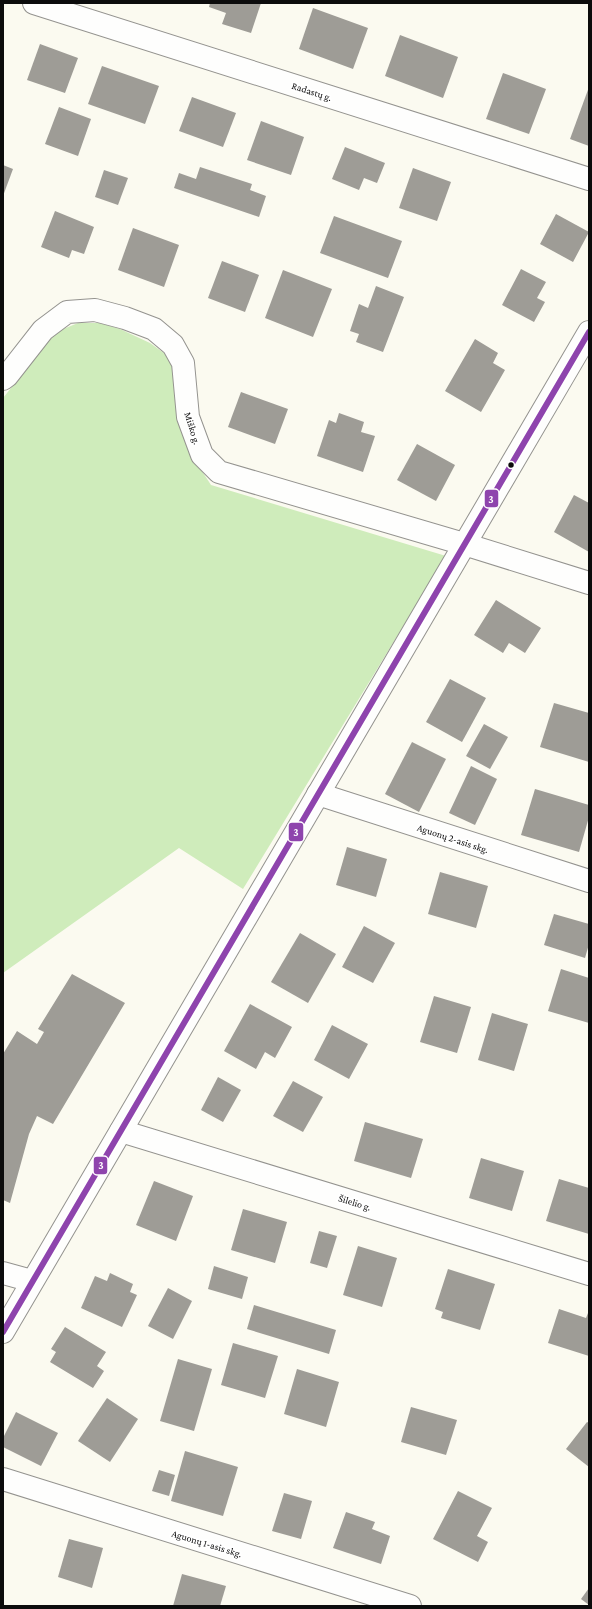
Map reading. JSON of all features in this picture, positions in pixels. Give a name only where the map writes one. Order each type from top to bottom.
[{"type":"street","name":"Radastų g.","points":[[34,3],[589,179]]},
{"type":"street","name":"Miško g.","points":[[3,379],[7,376],[43,330],[67,312],[95,310],[125,318],[154,329],[173,345],[183,363],[188,417],[202,455],[220,472],[464,544],[589,583]]},
{"type":"street","points":[[3,1332],[589,332]]},
{"type":"street","name":"Aguonų 2-asis skg.","points":[[318,794],[589,882]]},
{"type":"street","name":"Šilelio g.","points":[[121,1131],[589,1274]]},
{"type":"street","points":[[3,1273],[32,1281]]},
{"type":"street","name":"Aguonų 1-asis skg.","points":[[3,1479],[410,1606]]},
{"type":"green space","points":[[78,323],[100,323],[120,329],[150,343],[168,356],[177,374],[194,459],[211,485],[446,556],[243,889],[179,848],[3,973],[3,398],[56,332]]},
{"type":"building","points":[[210,3],[261,3],[251,33],[222,24],[226,13],[209,7]]},
{"type":"building","points":[[313,8],[368,28],[353,69],[299,49]]},
{"type":"building","points":[[400,35],[458,57],[443,98],[385,76]]},
{"type":"building","points":[[40,44],[78,58],[65,93],[27,80]]},
{"type":"building","points":[[102,66],[159,86],[145,124],[88,104]]},
{"type":"building","points":[[503,73],[546,89],[529,134],[486,119]]},
{"type":"building","points":[[589,87],[589,146],[570,139]]},
{"type":"building","points":[[192,97],[236,113],[223,147],[179,131]]},
{"type":"building","points":[[59,107],[91,119],[78,156],[45,144]]},
{"type":"building","points":[[261,121],[304,137],[291,175],[247,160]]},
{"type":"building","points":[[345,147],[385,163],[377,183],[364,178],[359,190],[332,179]]},
{"type":"building","points":[[3,165],[13,169],[3,196]]},
{"type":"building","points":[[200,167],[252,184],[250,190],[266,196],[259,217],[174,188],[179,173],[196,179]]},
{"type":"building","points":[[413,168],[451,182],[437,221],[399,208]]},
{"type":"building","points":[[104,170],[128,178],[118,205],[95,197]]},
{"type":"building","points":[[55,211],[94,227],[84,254],[72,250],[69,258],[41,247]]},
{"type":"building","points":[[556,214],[589,232],[573,262],[540,244]]},
{"type":"building","points":[[334,216],[402,241],[388,278],[320,253]]},
{"type":"building","points":[[133,228],[179,245],[164,287],[118,270]]},
{"type":"building","points":[[222,261],[259,275],[245,312],[208,298]]},
{"type":"building","points":[[521,269],[546,282],[537,298],[545,302],[534,322],[502,305]]},
{"type":"building","points":[[283,270],[332,289],[313,337],[265,318]]},
{"type":"building","points":[[376,286],[404,297],[383,352],[356,342],[359,334],[350,331],[359,304],[368,308]]},
{"type":"building","points":[[475,339],[498,353],[493,363],[505,370],[481,412],[445,391]]},
{"type":"building","points":[[241,392],[288,409],[275,444],[228,427]]},
{"type":"building","points":[[339,413],[364,422],[361,432],[375,436],[363,472],[317,456],[329,420],[336,423]]},
{"type":"building","points":[[417,444],[455,465],[436,501],[397,480]]},
{"type":"building","points":[[574,495],[589,503],[589,552],[554,532]]},
{"type":"building","points":[[496,600],[541,628],[525,653],[509,643],[503,653],[474,635]]},
{"type":"building","points":[[450,679],[486,698],[462,742],[426,722]]},
{"type":"building","points":[[554,703],[589,713],[589,762],[540,747]]},
{"type":"building","points":[[484,724],[508,737],[490,769],[466,756]]},
{"type":"building","points":[[412,742],[446,759],[419,812],[385,794]]},
{"type":"building","points":[[471,766],[497,779],[475,825],[449,813]]},
{"type":"building","points":[[535,789],[589,805],[589,817],[579,852],[521,835]]},
{"type":"building","points":[[347,847],[387,859],[376,897],[336,885]]},
{"type":"building","points":[[440,872],[488,886],[476,928],[428,914]]},
{"type":"building","points":[[554,914],[589,924],[589,944],[585,958],[544,945]]},
{"type":"building","points":[[364,926],[395,943],[373,983],[342,967]]},
{"type":"building","points":[[300,933],[336,954],[308,1003],[271,982]]},
{"type":"building","points":[[561,969],[589,978],[589,1023],[548,1011]]},
{"type":"building","points":[[72,974],[125,1003],[53,1124],[37,1116],[29,1134],[10,1203],[3,1200],[3,1054],[17,1031],[37,1044],[44,1032],[38,1029]]},
{"type":"building","points":[[434,996],[471,1007],[457,1053],[420,1042]]},
{"type":"building","points":[[250,1004],[292,1027],[275,1058],[265,1052],[256,1069],[224,1051]]},
{"type":"building","points":[[492,1013],[528,1024],[514,1071],[478,1060]]},
{"type":"building","points":[[332,1025],[368,1044],[349,1079],[314,1060]]},
{"type":"building","points":[[218,1077],[241,1090],[223,1122],[201,1110]]},
{"type":"building","points":[[293,1081],[323,1097],[303,1132],[273,1116]]},
{"type":"building","points":[[365,1122],[423,1139],[411,1178],[354,1161]]},
{"type":"building","points":[[481,1158],[524,1171],[512,1211],[469,1198]]},
{"type":"building","points":[[559,1179],[589,1188],[589,1234],[546,1221]]},
{"type":"building","points":[[154,1181],[193,1196],[176,1241],[136,1225]]},
{"type":"building","points":[[243,1209],[287,1222],[275,1263],[231,1250]]},
{"type":"building","points":[[319,1231],[337,1236],[327,1268],[310,1263]]},
{"type":"building","points":[[358,1246],[397,1258],[382,1307],[343,1295]]},
{"type":"building","points":[[214,1266],[248,1277],[242,1299],[208,1289]]},
{"type":"building","points":[[448,1269],[495,1284],[480,1330],[441,1318],[443,1312],[435,1309]]},
{"type":"building","points":[[110,1273],[133,1284],[130,1292],[137,1295],[122,1327],[81,1308],[95,1276],[107,1281]]},
{"type":"building","points":[[168,1288],[192,1301],[173,1339],[148,1326]]},
{"type":"building","points":[[254,1305],[336,1330],[329,1354],[247,1329]]},
{"type":"building","points":[[559,1309],[586,1318],[588,1313],[589,1314],[589,1356],[548,1343]]},
{"type":"building","points":[[65,1327],[106,1352],[97,1366],[104,1371],[93,1388],[50,1362],[56,1352],[51,1349]]},
{"type":"building","points":[[233,1343],[278,1356],[265,1398],[221,1385]]},
{"type":"building","points":[[178,1359],[212,1369],[194,1431],[160,1421]]},
{"type":"building","points":[[297,1369],[339,1382],[326,1427],[284,1414]]},
{"type":"building","points":[[107,1398],[138,1419],[110,1462],[78,1441]]},
{"type":"building","points":[[411,1407],[457,1420],[446,1455],[401,1442]]},
{"type":"building","points":[[16,1412],[58,1433],[41,1466],[3,1447],[3,1438]]},
{"type":"building","points":[[587,1422],[589,1423],[589,1467],[566,1449]]},
{"type":"building","points":[[185,1451],[238,1467],[223,1516],[171,1501]]},
{"type":"building","points":[[159,1470],[175,1475],[169,1496],[152,1491]]},
{"type":"building","points":[[458,1491],[492,1508],[477,1536],[488,1542],[478,1562],[433,1539]]},
{"type":"building","points":[[284,1493],[312,1501],[301,1539],[272,1531]]},
{"type":"building","points":[[346,1512],[375,1522],[372,1529],[390,1536],[381,1564],[333,1548]]},
{"type":"building","points":[[69,1539],[103,1548],[92,1588],[58,1577]]},
{"type":"building","points":[[182,1574],[226,1586],[220,1606],[173,1606]]},
{"type":"building","points":[[589,1588],[589,1605],[581,1599]]},
{"type":"transit line","name":"3","points":[[3,1332],[589,332]]}]
